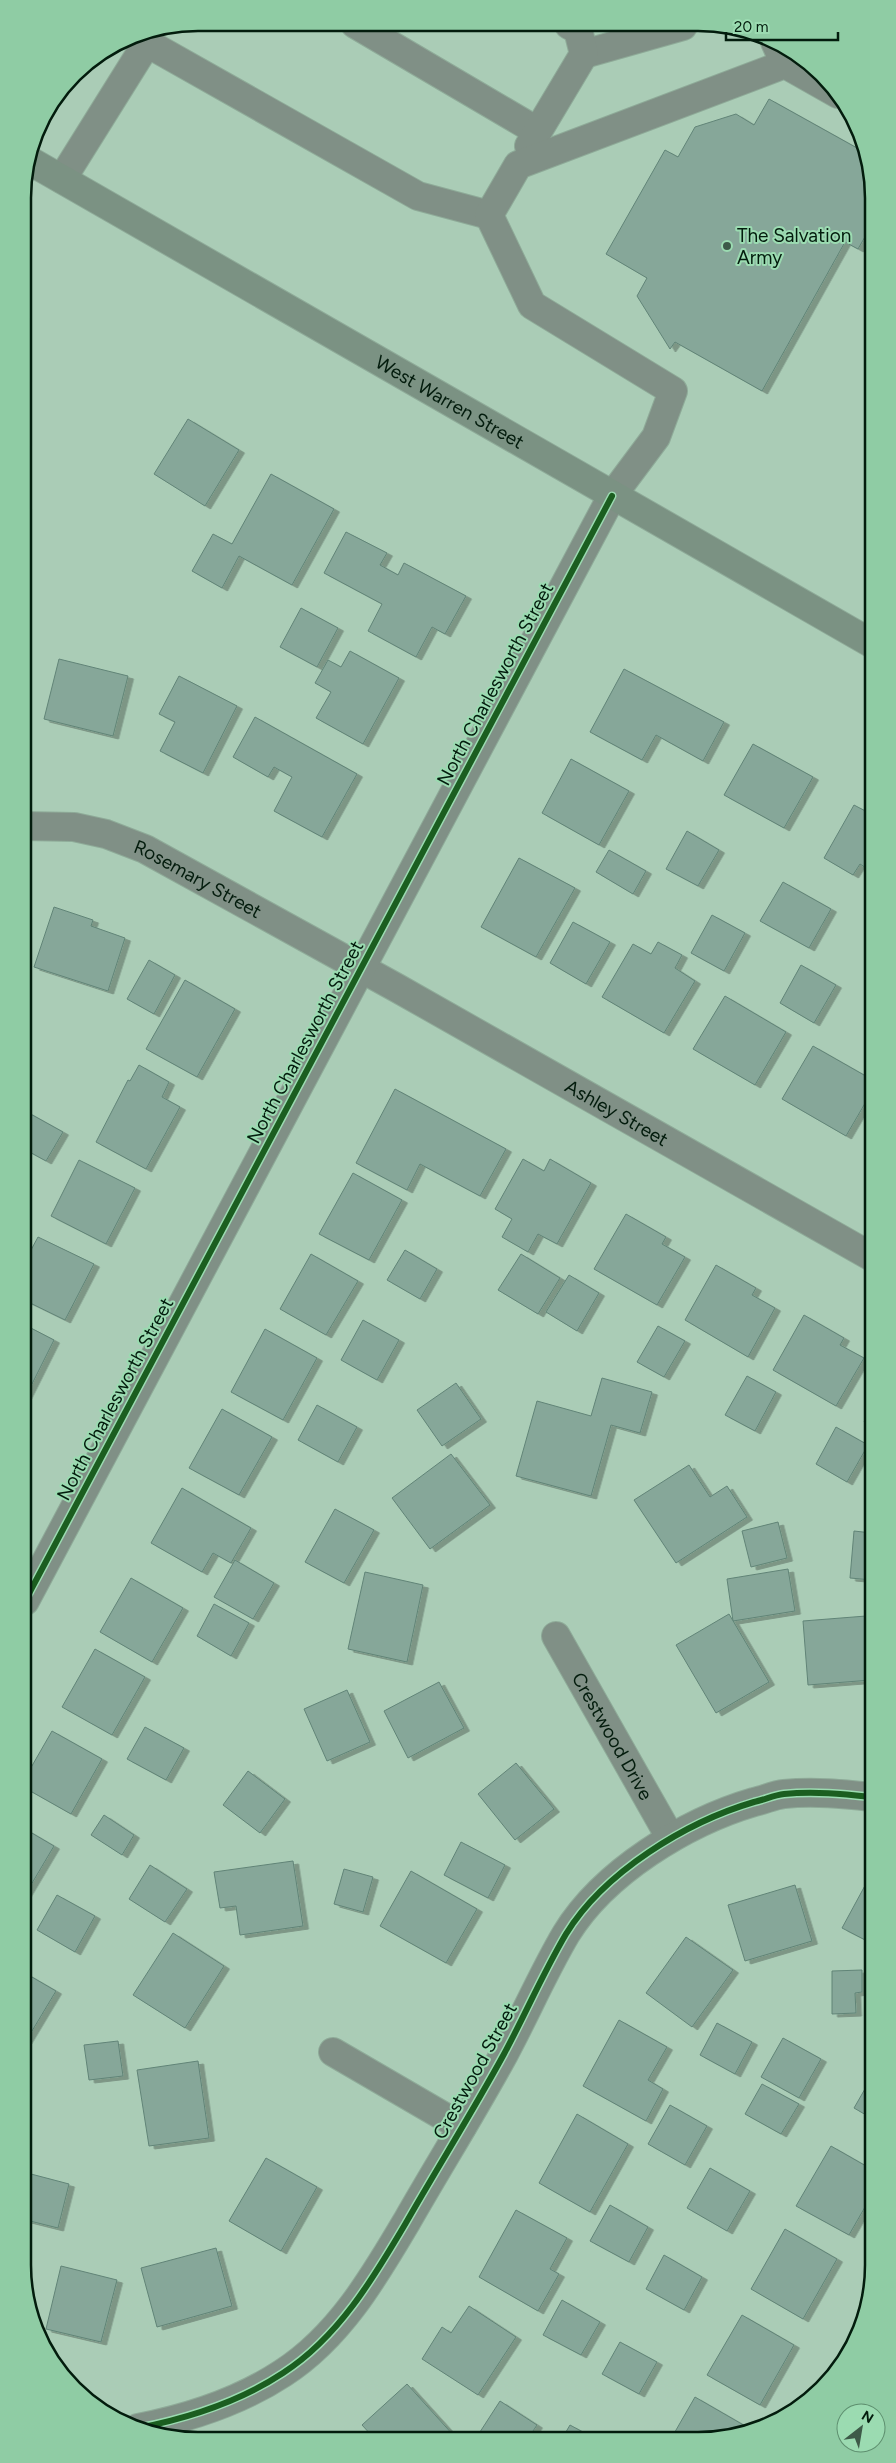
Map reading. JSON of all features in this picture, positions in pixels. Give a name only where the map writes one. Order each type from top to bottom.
[{"type":"main road","name":"West Warren Street","points":[[35,164],[865,639]]},
{"type":"street","points":[[578,31],[584,54]]},
{"type":"street","points":[[150,39],[418,196],[489,215],[584,54],[665,31]]},
{"type":"street","points":[[368,32],[537,131]]},
{"type":"street","points":[[62,180],[148,39]]},
{"type":"street","points":[[518,165],[780,53],[806,72]]},
{"type":"street","name":"North Charlesworth Street","points":[[31,1589],[612,496],[656,437],[673,391],[532,305],[489,215]]},
{"type":"street","name":"Rosemary Street","points":[[32,826],[74,827],[106,834],[145,849],[361,968]]},
{"type":"street","name":"Ashley Street","points":[[361,968],[864,1253]]},
{"type":"street","name":"Crestwood Drive","points":[[556,1636],[670,1837]]},
{"type":"street","name":"Crestwood Street","points":[[152,2425],[177,2421],[226,2404],[284,2373],[313,2349],[342,2320],[374,2276],[462,2127],[503,2056],[567,1932],[616,1877],[670,1837],[722,1811],[782,1794],[825,1793],[864,1796]]},
{"type":"street","points":[[333,2052],[462,2127]]},
{"type":"building","name":"The Salvation Army","points":[[769,99],[857,148],[862,165],[865,198],[865,237],[858,249],[845,242],[762,391],[675,342],[670,349],[637,296],[647,278],[606,254],[665,150],[678,157],[695,127],[736,114],[754,125]]},
{"type":"building","points":[[188,419],[239,450],[205,506],[154,474]]},
{"type":"building","points":[[271,474],[334,509],[292,585],[239,556],[222,588],[192,571],[213,534],[232,544]]},
{"type":"building","points":[[346,532],[387,553],[380,565],[398,575],[404,563],[466,596],[445,634],[432,627],[416,657],[368,631],[382,604],[324,573]]},
{"type":"building","points":[[301,608],[338,628],[317,667],[280,647]]},
{"type":"building","points":[[350,651],[399,678],[363,744],[316,718],[331,692],[315,683],[328,660],[341,667]]},
{"type":"building","points":[[59,659],[128,676],[113,736],[44,719]]},
{"type":"building","points":[[624,669],[724,722],[703,761],[656,735],[642,760],[590,732]]},
{"type":"building","points":[[179,676],[237,706],[203,773],[160,751],[175,722],[159,714]]},
{"type":"building","points":[[255,717],[357,774],[322,837],[274,811],[292,777],[274,767],[268,777],[233,757]]},
{"type":"building","points":[[753,744],[813,777],[784,828],[724,795]]},
{"type":"building","points":[[571,759],[629,791],[599,845],[542,813]]},
{"type":"building","points":[[854,805],[865,811],[865,867],[860,864],[853,875],[824,858]]},
{"type":"building","points":[[687,831],[719,850],[698,886],[666,869]]},
{"type":"building","points":[[609,850],[646,871],[633,894],[596,872]]},
{"type":"building","points":[[519,858],[575,888],[536,957],[481,927]]},
{"type":"building","points":[[783,882],[831,909],[809,948],[760,921]]},
{"type":"building","points":[[54,907],[93,920],[91,926],[125,938],[108,991],[34,967]]},
{"type":"building","points":[[712,915],[745,933],[724,971],[691,953]]},
{"type":"building","points":[[573,922],[610,942],[586,984],[550,963]]},
{"type":"building","points":[[658,942],[682,955],[675,968],[695,981],[664,1033],[602,997],[633,944],[651,954]]},
{"type":"building","points":[[149,960],[175,975],[154,1014],[127,999]]},
{"type":"building","points":[[801,965],[836,985],[814,1023],[780,1003]]},
{"type":"building","points":[[185,980],[235,1009],[197,1077],[146,1049]]},
{"type":"building","points":[[725,996],[786,1032],[755,1085],[693,1049]]},
{"type":"building","points":[[813,1046],[865,1075],[865,1104],[846,1136],[782,1099]]},
{"type":"building","points":[[139,1065],[169,1082],[162,1097],[180,1107],[146,1169],[96,1142],[128,1080],[130,1081]]},
{"type":"building","points":[[395,1089],[506,1149],[480,1196],[420,1164],[407,1190],[356,1163]]},
{"type":"building","points":[[32,1115],[63,1132],[46,1161],[32,1153]]},
{"type":"building","points":[[523,1159],[544,1171],[550,1159],[591,1183],[557,1244],[538,1234],[528,1252],[502,1237],[512,1219],[495,1209]]},
{"type":"building","points":[[79,1160],[135,1188],[106,1244],[51,1216]]},
{"type":"building","points":[[353,1173],[402,1200],[369,1260],[319,1234]]},
{"type":"building","points":[[626,1214],[666,1237],[662,1244],[685,1257],[657,1305],[594,1269]]},
{"type":"building","points":[[38,1237],[94,1264],[65,1320],[31,1304],[31,1249]]},
{"type":"building","points":[[405,1250],[437,1269],[420,1299],[387,1280]]},
{"type":"building","points":[[311,1254],[358,1281],[326,1335],[280,1309]]},
{"type":"building","points":[[521,1254],[560,1278],[538,1314],[498,1290]]},
{"type":"building","points":[[716,1265],[756,1288],[752,1295],[775,1308],[748,1357],[685,1320]]},
{"type":"building","points":[[569,1275],[599,1293],[577,1331],[546,1312]]},
{"type":"building","points":[[804,1315],[844,1338],[840,1345],[864,1358],[836,1406],[773,1370]]},
{"type":"building","points":[[363,1320],[399,1340],[377,1380],[341,1360]]},
{"type":"building","points":[[658,1326],[685,1341],[664,1377],[637,1362]]},
{"type":"building","points":[[31,1328],[54,1340],[31,1385]]},
{"type":"building","points":[[265,1329],[317,1358],[283,1420],[231,1392]]},
{"type":"building","points":[[747,1376],[776,1392],[755,1431],[725,1415]]},
{"type":"building","points":[[602,1378],[652,1392],[640,1433],[611,1425],[591,1496],[516,1476],[537,1401],[591,1416]]},
{"type":"building","points":[[456,1383],[481,1419],[442,1446],[417,1410]]},
{"type":"building","points":[[317,1405],[357,1427],[338,1462],[298,1440]]},
{"type":"building","points":[[222,1409],[272,1437],[239,1495],[189,1468]]},
{"type":"building","points":[[836,1427],[864,1443],[864,1451],[847,1482],[816,1464]]},
{"type":"building","points":[[451,1454],[490,1505],[430,1549],[392,1498]]},
{"type":"building","points":[[689,1465],[710,1497],[727,1486],[747,1517],[676,1563],[634,1500]]},
{"type":"building","points":[[182,1488],[251,1528],[231,1563],[213,1553],[202,1572],[151,1543]]},
{"type":"building","points":[[335,1509],[374,1530],[344,1583],[305,1562]]},
{"type":"building","points":[[778,1522],[787,1558],[751,1567],[742,1531]]},
{"type":"building","points":[[854,1531],[864,1532],[864,1579],[850,1578]]},
{"type":"building","points":[[235,1560],[274,1583],[253,1619],[214,1597]]},
{"type":"building","points":[[788,1569],[795,1611],[733,1621],[727,1579]]},
{"type":"building","points":[[365,1572],[423,1585],[407,1662],[348,1649]]},
{"type":"building","points":[[131,1578],[183,1608],[152,1662],[100,1632]]},
{"type":"building","points":[[214,1604],[249,1623],[231,1656],[197,1636]]},
{"type":"building","points":[[729,1614],[769,1682],[716,1713],[676,1645]]},
{"type":"building","points":[[864,1616],[864,1681],[808,1685],[803,1621]]},
{"type":"building","points":[[95,1649],[145,1677],[112,1735],[62,1707]]},
{"type":"building","points":[[439,1682],[464,1728],[408,1758],[384,1711]]},
{"type":"building","points":[[347,1690],[370,1742],[327,1761],[304,1709]]},
{"type":"building","points":[[145,1727],[184,1748],[166,1780],[127,1759]]},
{"type":"building","points":[[52,1731],[102,1759],[71,1814],[31,1792],[31,1767]]},
{"type":"building","points":[[516,1763],[554,1809],[515,1840],[478,1794]]},
{"type":"building","points":[[248,1771],[285,1799],[260,1833],[223,1805]]},
{"type":"building","points":[[104,1815],[134,1835],[122,1855],[91,1835]]},
{"type":"building","points":[[31,1833],[54,1846],[31,1885]]},
{"type":"building","points":[[461,1842],[505,1865],[488,1898],[444,1875]]},
{"type":"building","points":[[293,1861],[303,1926],[240,1935],[236,1906],[220,1908],[214,1872]]},
{"type":"building","points":[[150,1865],[187,1889],[165,1922],[129,1899]]},
{"type":"building","points":[[344,1869],[373,1877],[363,1912],[334,1904]]},
{"type":"building","points":[[411,1871],[477,1909],[446,1963],[380,1926]]},
{"type":"building","points":[[795,1885],[812,1941],[745,1961],[728,1905]]},
{"type":"building","points":[[864,1887],[864,1939],[842,1928]]},
{"type":"building","points":[[57,1895],[95,1916],[75,1952],[37,1930]]},
{"type":"building","points":[[173,1933],[224,1966],[185,2028],[133,1995]]},
{"type":"building","points":[[686,1937],[733,1970],[692,2027],[646,1993]]},
{"type":"building","points":[[862,1970],[862,1992],[855,1993],[856,2013],[832,2014],[832,1971]]},
{"type":"building","points":[[31,1977],[56,1991],[31,2032]]},
{"type":"building","points":[[619,2020],[667,2047],[648,2080],[663,2089],[646,2121],[583,2086]]},
{"type":"building","points":[[717,2023],[752,2042],[735,2074],[700,2055]]},
{"type":"building","points":[[783,2038],[821,2059],[799,2098],[761,2077]]},
{"type":"building","points":[[118,2041],[123,2076],[89,2080],[84,2045]]},
{"type":"building","points":[[198,2061],[209,2138],[149,2146],[137,2070]]},
{"type":"building","points":[[762,2084],[799,2104],[781,2134],[745,2114]]},
{"type":"building","points":[[864,2090],[864,2114],[854,2108]]},
{"type":"building","points":[[670,2105],[707,2126],[685,2165],[648,2144]]},
{"type":"building","points":[[577,2114],[628,2144],[590,2212],[539,2183]]},
{"type":"building","points":[[831,2146],[864,2165],[864,2209],[849,2235],[796,2206]]},
{"type":"building","points":[[266,2158],[317,2187],[281,2251],[229,2221]]},
{"type":"building","points":[[710,2168],[750,2191],[727,2231],[687,2208]]},
{"type":"building","points":[[31,2174],[69,2184],[58,2228],[31,2221]]},
{"type":"building","points":[[610,2205],[648,2227],[629,2262],[590,2241]]},
{"type":"building","points":[[516,2210],[567,2238],[550,2269],[559,2274],[538,2311],[479,2277]]},
{"type":"building","points":[[785,2229],[837,2259],[803,2319],[751,2289]]},
{"type":"building","points":[[216,2248],[232,2306],[157,2327],[141,2268]]},
{"type":"building","points":[[664,2255],[702,2277],[684,2310],[646,2289]]},
{"type":"building","points":[[61,2266],[117,2280],[101,2342],[46,2329]]},
{"type":"building","points":[[562,2300],[600,2322],[581,2355],[543,2335]]},
{"type":"building","points":[[469,2306],[516,2337],[478,2395],[422,2359],[442,2327],[451,2333]]},
{"type":"building","points":[[742,2315],[794,2345],[760,2405],[707,2375]]},
{"type":"building","points":[[620,2342],[657,2362],[639,2394],[602,2374]]},
{"type":"building","points":[[407,2384],[450,2432],[368,2432],[362,2425]]},
{"type":"building","points":[[695,2397],[744,2425],[731,2429],[675,2432]]},
{"type":"building","points":[[500,2401],[537,2425],[532,2432],[480,2432]]},
{"type":"building","points":[[570,2425],[583,2432],[566,2432]]},
{"type":"cycle path","points":[[31,1589],[612,496]]},
{"type":"cycle path","points":[[151,2425],[213,2408],[266,2383],[303,2358],[338,2324],[382,2263],[468,2117],[504,2054],[566,1934],[582,1911],[624,1870],[649,1852],[701,1822],[773,1796],[817,1793],[864,1796]]},
{"type":"place","name":"The Salvation Army","points":[[727,246]]}]
